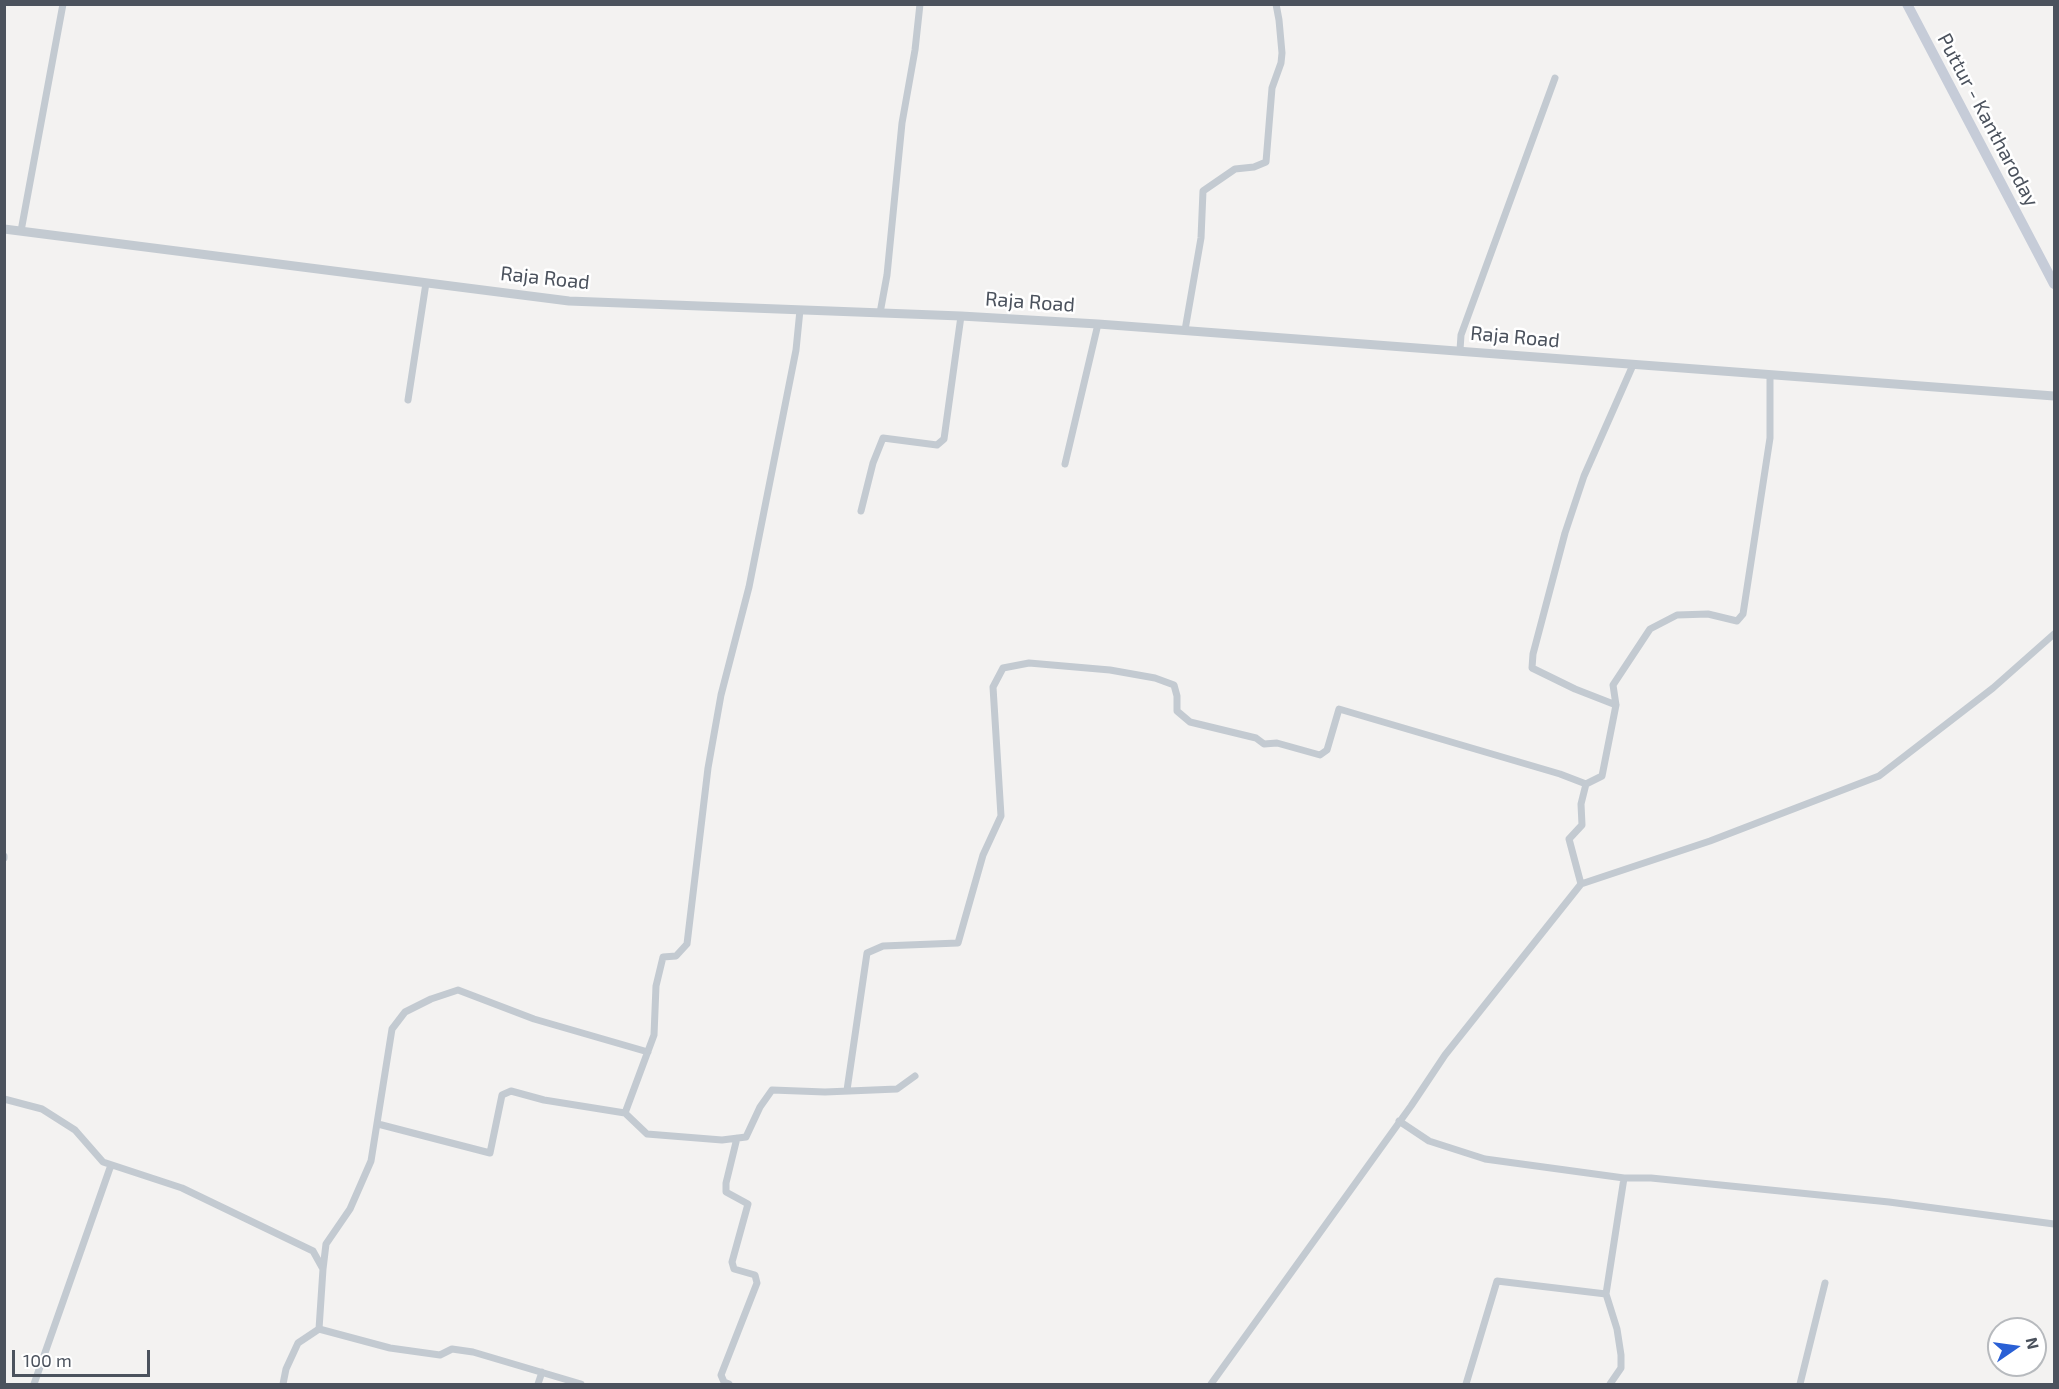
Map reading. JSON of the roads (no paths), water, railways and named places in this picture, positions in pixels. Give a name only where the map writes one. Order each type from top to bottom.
[{"type":"main road","name":"Puttur - Kantharoday","points":[[1907,4],[2055,284]]},
{"type":"street","points":[[21,231],[63,4]]},
{"type":"street","points":[[880,313],[888,275],[902,123],[915,50],[920,4]]},
{"type":"street","points":[[1185,330],[1201,238],[1203,191],[1235,169],[1266,162],[1272,88],[1282,53],[1276,4]]},
{"type":"street","points":[[1460,350],[1461,335],[1555,78]]},
{"type":"street","name":"Raja Road","points":[[4,229],[569,301],[961,316],[1098,324],[2055,396]]},
{"type":"street","points":[[408,400],[426,283]]},
{"type":"street","points":[[625,1113],[654,1035],[656,986],[663,957],[676,956],[687,944],[708,768],[717,716],[749,587],[794,361],[800,310]]},
{"type":"street","points":[[861,510],[873,463],[883,438],[937,445],[944,439],[961,316]]},
{"type":"street","points":[[1065,464],[1098,324]]},
{"type":"street","points":[[1616,705],[1575,690],[1532,668],[1533,654],[1565,532],[1584,476],[1633,365]]},
{"type":"street","points":[[847,1090],[867,953],[884,946],[958,944],[983,855],[1001,816],[993,687],[1003,668],[1029,663],[1110,669],[1155,678],[1174,685],[1177,711],[1190,722],[1256,738],[1264,744],[1277,743],[1320,755],[1327,750],[1339,709],[1560,774],[1586,784],[1602,776],[1616,705],[1613,685],[1650,629],[1677,615],[1708,614],[1737,621],[1743,614],[1770,438],[1770,376]]},
{"type":"street","points":[[1211,1384],[1445,1055],[1581,884],[1710,841],[1879,776],[1993,688],[2055,634]]},
{"type":"street","points":[[1581,884],[1569,839],[1582,825],[1581,804],[1586,784]]},
{"type":"street","points":[[320,1329],[326,1244],[350,1209],[371,1161],[392,1029],[405,1012],[431,999],[458,990],[534,1019],[648,1052]]},
{"type":"street","points":[[378,1124],[490,1153],[502,1095],[512,1091],[544,1100],[625,1113],[647,1134],[722,1140],[746,1137],[760,1107],[772,1090],[825,1092],[897,1089],[915,1076]]},
{"type":"street","points":[[4,1099],[42,1109],[75,1130],[103,1162],[182,1188],[313,1251],[323,1269]]},
{"type":"street","points":[[1399,1121],[1429,1141],[1485,1158],[1624,1178],[1651,1178],[1888,1202],[2055,1224]]},
{"type":"street","points":[[729,1384],[724,1382],[722,1375],[757,1283],[755,1275],[734,1269],[732,1262],[748,1204],[726,1192],[737,1138]]},
{"type":"street","points":[[34,1384],[111,1165]]},
{"type":"street","points":[[1611,1384],[1621,1368],[1621,1355],[1617,1329],[1606,1294],[1624,1178]]},
{"type":"street","points":[[1466,1384],[1497,1281],[1606,1294]]},
{"type":"street","points":[[1800,1384],[1825,1283]]},
{"type":"street","points":[[283,1384],[286,1369],[298,1343],[320,1329],[390,1348],[440,1355],[452,1349],[473,1352],[581,1384]]},
{"type":"street","points":[[538,1384],[542,1372]]}]
